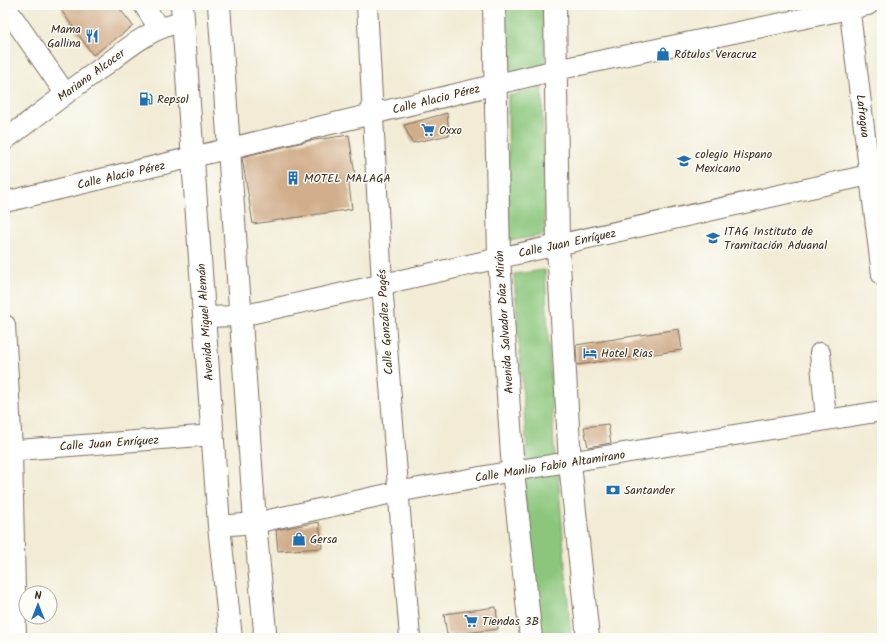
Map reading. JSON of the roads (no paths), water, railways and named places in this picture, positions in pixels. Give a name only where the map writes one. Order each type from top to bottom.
[{"type":"main road","points":[[219,5],[255,523],[265,636]]},
{"type":"main road","name":"Avenida Salvador Díaz Mirón","points":[[494,5],[499,258],[514,472],[531,638]]},
{"type":"main road","points":[[555,5],[558,246],[570,463],[588,638]]},
{"type":"main road","name":"Avenida Miguel Alemán","points":[[183,14],[220,526],[231,637]]},
{"type":"street","points":[[144,5],[159,29]]},
{"type":"street","name":"Calle González Pagés","points":[[367,5],[382,284],[397,492],[410,638]]},
{"type":"street","points":[[5,6],[65,93]]},
{"type":"street","name":"Calle Alacio Pérez","points":[[5,202],[194,158],[556,70],[856,7]]},
{"type":"street","name":"Lafragua","points":[[856,7],[876,174],[882,275]]},
{"type":"street","name":"Mariano Alcocer","points":[[5,140],[65,93],[183,14]]},
{"type":"street","name":"Calle Juan Enríquez","points":[[204,317],[241,316],[876,174]]},
{"type":"street","points":[[5,325],[16,638]]},
{"type":"street","points":[[820,353],[826,420]]},
{"type":"street","name":"Calle Manlio Fabio Altamirano","points":[[220,526],[255,523],[397,492],[882,411]]},
{"type":"street","name":"Calle Juan Enríquez","points":[[9,450],[213,435]]},
{"type":"place","name":"Mama Gallina","points":[[92,36]]},
{"type":"place","name":"Rótulos Veracruz","points":[[663,54]]},
{"type":"place","name":"Repsol","points":[[146,99]]},
{"type":"place","name":"Oxxo","points":[[428,130]]},
{"type":"place","name":"colegio Hispano Mexicano","points":[[684,161]]},
{"type":"place","name":"MOTEL MALAGA","points":[[293,178]]},
{"type":"place","name":"ITAG Instituto de Tramitación Aduanal","points":[[713,238]]},
{"type":"place","name":"Hotel Rias","points":[[590,353]]},
{"type":"place","name":"Santander","points":[[613,490]]},
{"type":"place","name":"Gersa","points":[[299,539]]},
{"type":"place","name":"Tiendas 3B","points":[[471,621]]}]
